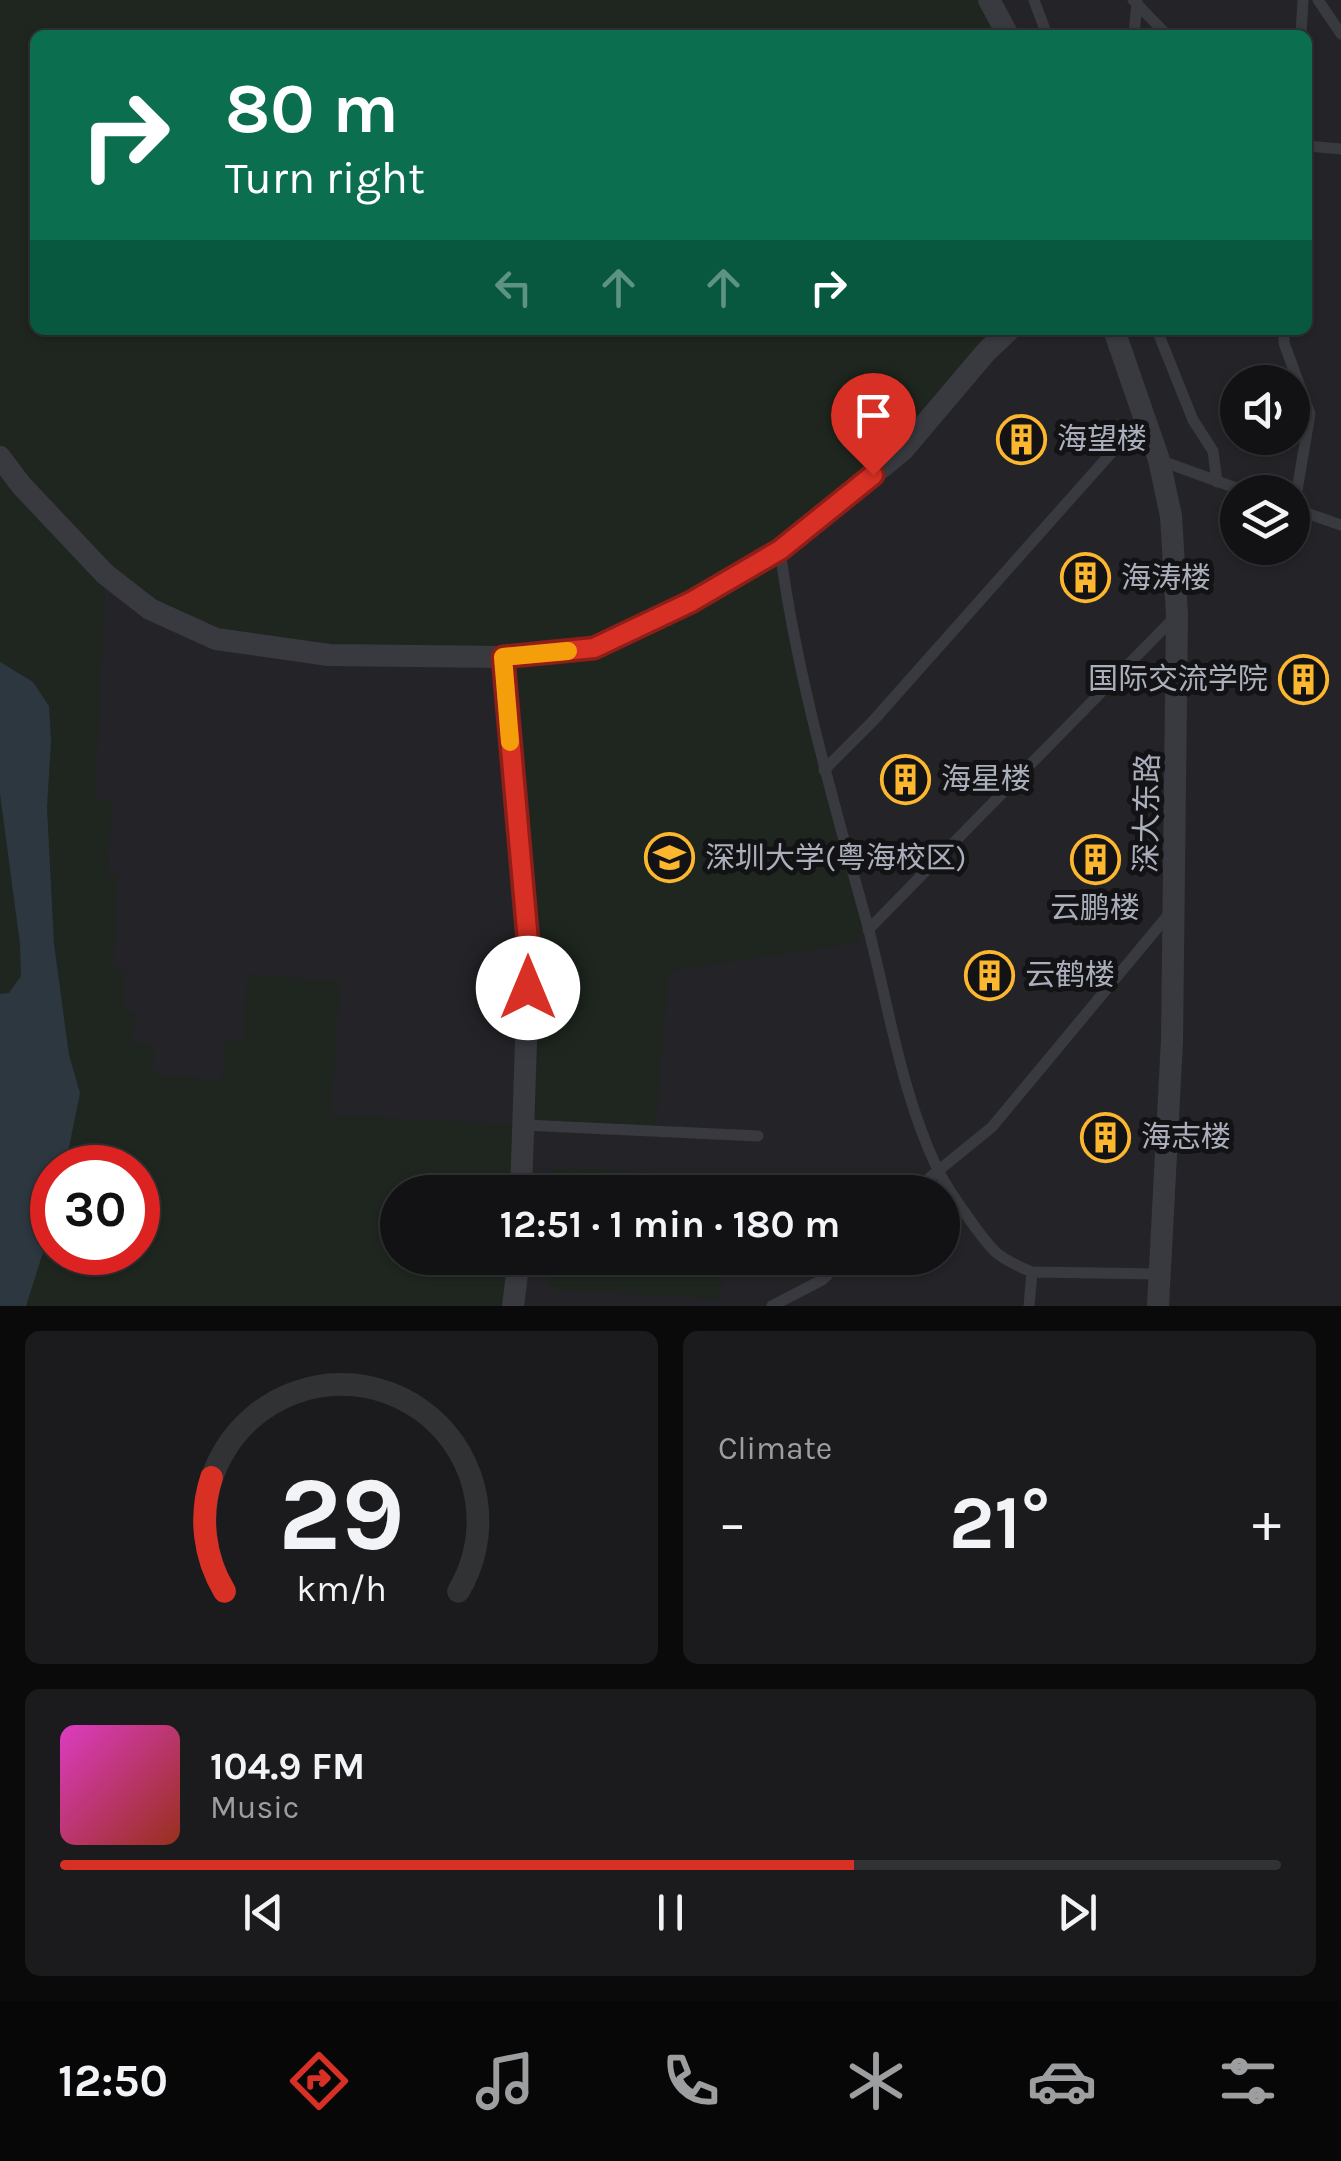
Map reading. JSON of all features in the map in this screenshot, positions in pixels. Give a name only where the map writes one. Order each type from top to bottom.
[{"type":"street","points":[[989,0],[1005,30]]},
{"type":"street","points":[[0,458],[105,574],[150,609],[216,640],[329,655],[503,657],[594,648],[691,602],[780,550],[904,450],[1004,335]]},
{"type":"street","name":"深大东路","points":[[1116,335],[1159,460],[1171,516],[1178,615],[1175,907],[1158,1306]]},
{"type":"street","points":[[503,657],[529,953],[522,1175]]},
{"type":"street","points":[[513,1306],[517,1275]]},
{"type":"lane","points":[[1034,0],[1045,30]]},
{"type":"lane","points":[[1301,30],[1304,0]]},
{"type":"lane","points":[[1318,0],[1341,34]]},
{"type":"lane","points":[[1134,30],[1136,1]]},
{"type":"lane","points":[[1136,1],[1162,30]]},
{"type":"lane","points":[[1312,146],[1341,149]]},
{"type":"lane","points":[[1159,335],[1192,420],[1213,451],[1216,482]]},
{"type":"lane","points":[[1284,335],[1310,414],[1299,475]]},
{"type":"lane","points":[[824,770],[873,722],[1144,416]]},
{"type":"lane","points":[[1159,460],[1220,483]]},
{"type":"lane","points":[[1310,514],[1341,525]]},
{"type":"lane","points":[[780,550],[793,631],[824,770],[907,1088],[938,1170],[994,1252],[1032,1272],[1161,1274]]},
{"type":"lane","points":[[868,930],[1178,615]]},
{"type":"lane","points":[[932,1175],[992,1126],[1175,907]]},
{"type":"lane","points":[[524,1125],[758,1136]]},
{"type":"lane","points":[[1029,1306],[1032,1272]]},
{"type":"lane","points":[[772,1306],[827,1275]]},
{"type":"shaded area","name":"深圳大学(粤海校区)","points":[[0,0],[1341,0],[1341,1306],[0,1306]]},
{"type":"shaded area","points":[[0,0],[989,0],[1005,30],[30,30],[30,335],[1005,335],[903,450],[780,550],[785,586],[868,930],[856,943],[669,971],[655,1131],[524,1125],[522,1175],[380,1175],[380,1275],[517,1275],[513,1306],[0,1306]],"holes":[[[106,574],[216,639],[503,657],[529,953],[523,1125],[331,1115],[340,982],[248,974],[243,1042],[225,1041],[222,1080],[152,1074],[154,1045],[133,1043],[135,1013],[124,1011],[125,972],[113,970],[118,875],[108,874],[112,800],[95,799]]]},
{"type":"shaded area","points":[[0,662],[33,682],[49,706],[47,808],[54,944],[69,1055],[80,1093],[69,1145],[30,1145],[30,1275],[36,1275],[26,1306],[0,1306],[0,994],[9,993],[21,976],[0,794]]},
{"type":"shaded area","points":[[554,1167],[692,1175],[553,1175]]},
{"type":"shaded area","points":[[548,1275],[722,1275],[720,1299],[547,1289]]},
{"type":"slow traffic","points":[[510,742],[503,657],[568,651]]},
{"type":"place","name":"海望楼","points":[[1022,439]]},
{"type":"place","name":"海涛楼","points":[[1086,578]]},
{"type":"place","name":"国际交流学院","points":[[1303,679]]},
{"type":"place","name":"海星楼","points":[[906,779]]},
{"type":"place","name":"深圳大学(粤海校区)","points":[[670,858]]},
{"type":"place","name":"云鹏楼","points":[[1095,859]]},
{"type":"place","name":"云鹤楼","points":[[990,975]]},
{"type":"place","name":"海志楼","points":[[1106,1137]]},
{"type":"route","points":[[528,988],[529,953],[503,657],[594,648],[691,602],[780,550],[873,475]]}]
